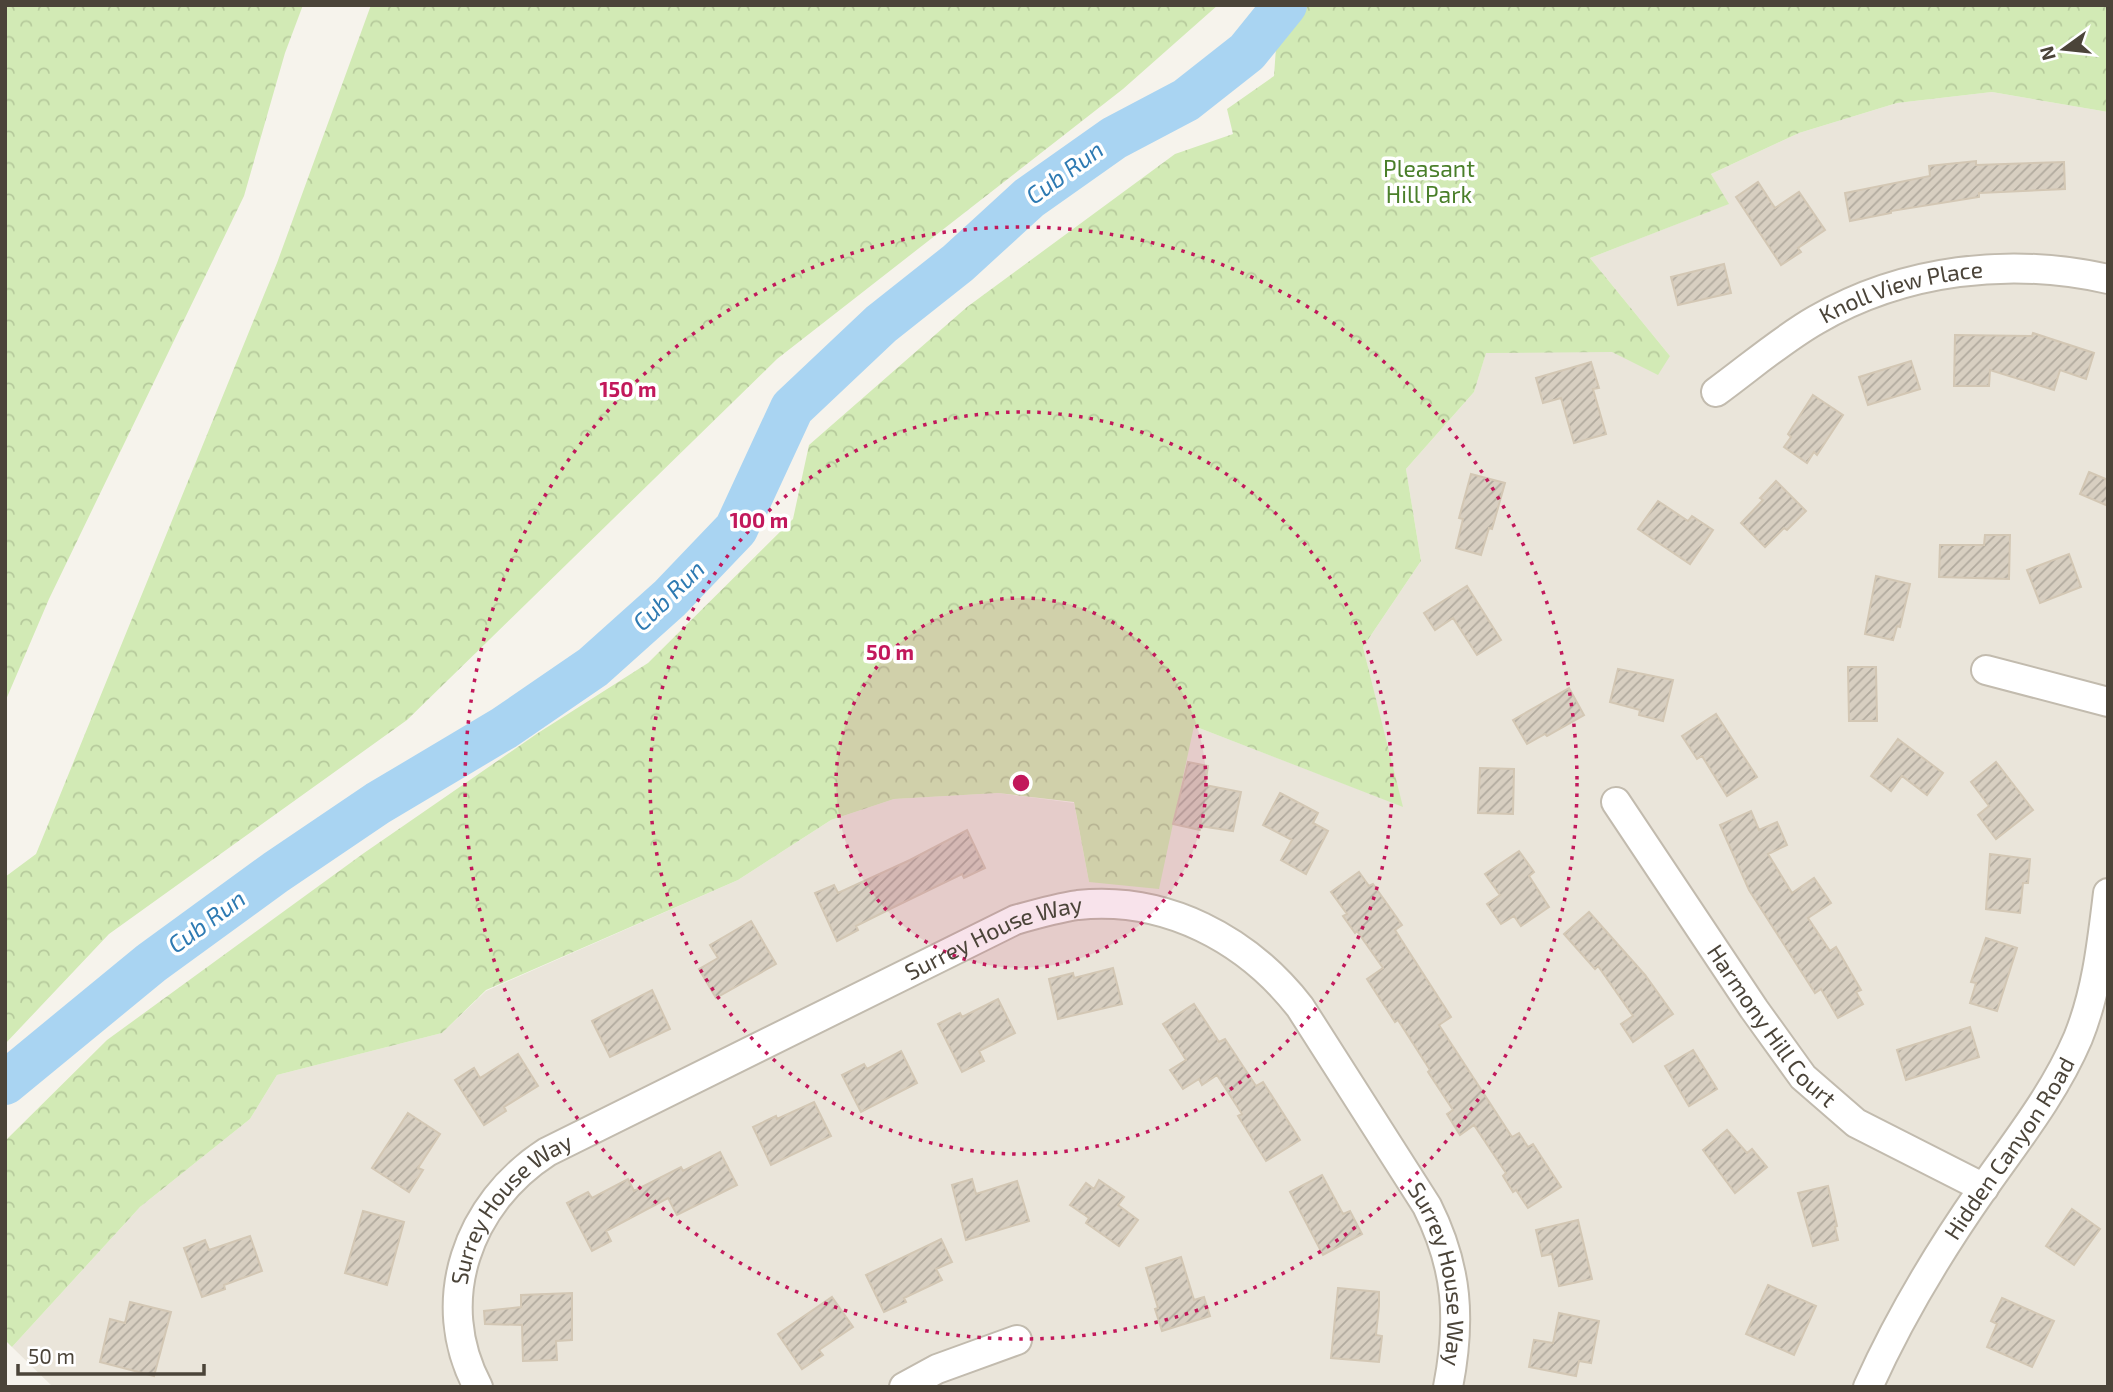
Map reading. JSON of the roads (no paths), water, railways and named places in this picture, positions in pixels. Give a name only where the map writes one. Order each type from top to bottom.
[{"type":"street","name":"Knoll View Place","points":[[1716,392],[1815,320],[1851,302],[1913,280],[1982,269],[2048,269],[2108,279]]},
{"type":"street","points":[[1986,670],[2108,702]]},
{"type":"street","name":"Harmony Hill Court","points":[[1616,802],[1803,1077],[1856,1123],[1984,1188]]},
{"type":"street","name":"Hidden Canyon Road","points":[[1868,1387],[1892,1333],[1930,1266],[2030,1125],[2079,1036],[2098,1013],[2098,973],[2108,893]]},
{"type":"street","name":"Surrey House Way","points":[[478,1387],[460,1337],[458,1298],[462,1269],[472,1236],[482,1216],[497,1195],[532,1161],[1015,920],[1080,905],[1115,905],[1181,917],[1209,929],[1254,958],[1300,1007],[1427,1206],[1438,1229],[1449,1262],[1456,1305],[1455,1348],[1448,1387]]},
{"type":"street","points":[[904,1387],[937,1369],[1017,1340]]},
{"type":"waterway","name":"Cub Run","points":[[5,1083],[151,963],[276,872],[378,803],[504,728],[593,667],[670,598],[736,529],[792,408],[881,324],[958,263],[1029,198],[1114,138],[1186,100],[1247,52],[1285,5]]},
{"type":"park label","name":"Pleasant Hill Park","points":[[1429,182]]}]
